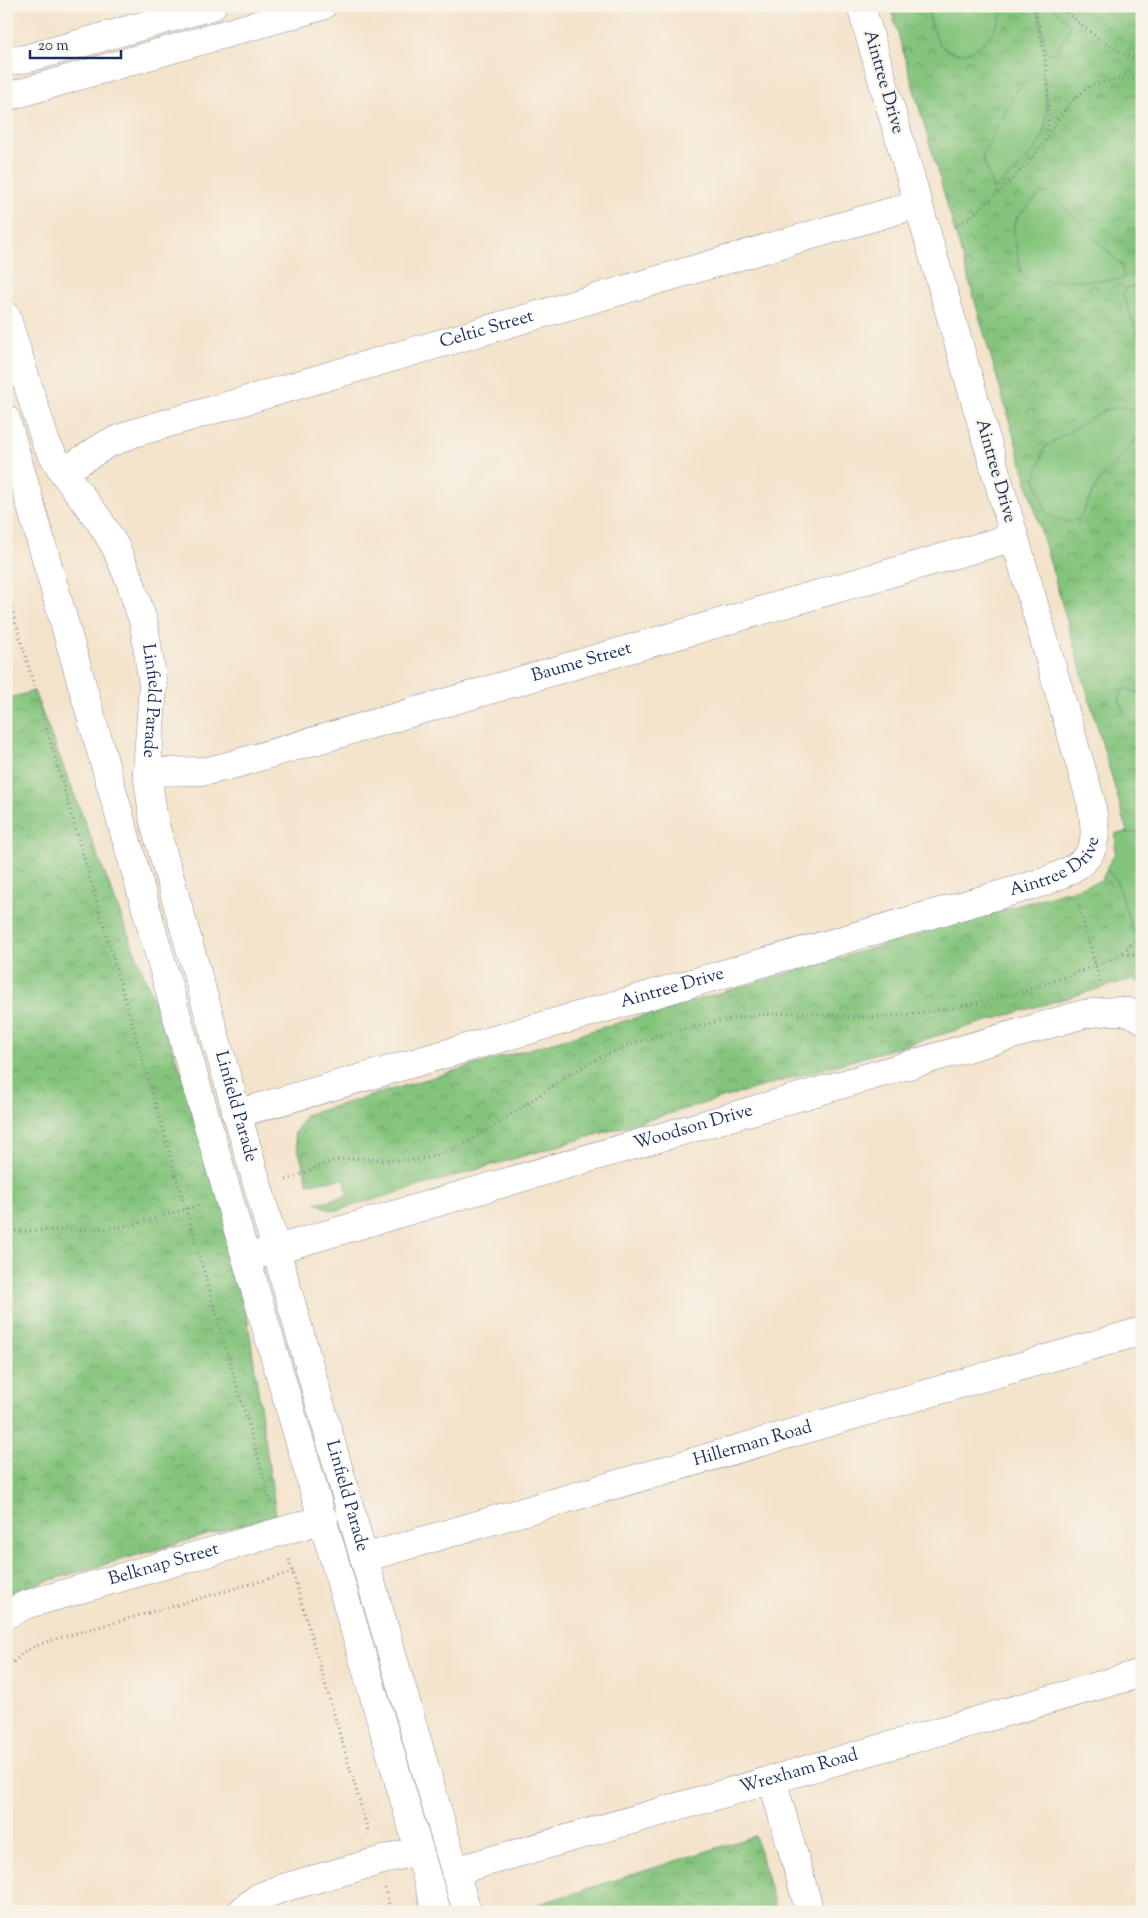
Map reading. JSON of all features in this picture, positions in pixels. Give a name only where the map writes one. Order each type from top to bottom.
[{"type":"street","points":[[6,62],[29,58],[179,11],[212,6]]},
{"type":"street","points":[[6,97],[322,6]]},
{"type":"street","name":"Aintree Drive","points":[[236,1114],[1044,882],[1080,865],[1093,849],[1096,826],[1092,802],[860,6]]},
{"type":"street","points":[[179,11],[190,44]]},
{"type":"street","name":"Celtic Street","points":[[63,472],[107,444],[134,433],[918,204]]},
{"type":"street","name":"Linfield Parade","points":[[6,316],[39,426],[46,443],[63,472],[99,520],[115,546],[130,580],[144,624],[153,686],[147,772],[154,822],[236,1114],[260,1189],[364,1558],[468,1912]]},
{"type":"street","name":"Linfield Parade","points":[[6,420],[246,1258],[324,1519],[437,1912]]},
{"type":"street","name":"Baume Street","points":[[147,772],[207,771],[235,764],[1014,537]]},
{"type":"street","name":"Woodson Drive","points":[[246,1258],[1084,1014],[1109,1011],[1127,1012],[1142,1019]]},
{"type":"street","name":"Hillerman Road","points":[[364,1558],[1142,1331]]},
{"type":"street","name":"Belknap Street","points":[[6,1615],[25,1605],[324,1519]]},
{"type":"street","name":"Wrexham Road","points":[[455,1871],[1142,1673]]},
{"type":"street","points":[[772,1779],[810,1912]]},
{"type":"street","points":[[241,1912],[259,1897],[283,1888],[419,1850]]},
{"type":"path","points":[[1035,6],[1048,87],[1050,116],[1044,142]]},
{"type":"path","points":[[1059,6],[1098,38],[1142,64]]},
{"type":"path","points":[[928,238],[961,223],[1016,176],[1044,142],[1074,100],[1084,90],[1109,80],[1127,78],[1142,80]]},
{"type":"path","points":[[6,589],[391,1912]]},
{"type":"path","points":[[1069,871],[1094,965],[1109,1011]]},
{"type":"path","points":[[260,1189],[301,1175],[315,1166],[344,1159],[419,1160],[444,1153],[481,1134],[590,1062],[632,1044],[672,1032],[723,1020],[760,1015],[802,1014],[864,1018],[959,1008],[1015,994],[1094,965],[1122,953],[1142,932]]},
{"type":"path","points":[[1122,953],[1142,957]]},
{"type":"path","points":[[6,1230],[105,1229],[135,1224],[230,1197]]},
{"type":"path","points":[[6,1235],[16,1231]]},
{"type":"path","points":[[6,1669],[25,1651],[45,1642],[293,1572]]},
{"type":"green space","points":[[890,6],[1142,6],[1142,984],[1132,979],[334,1211],[316,1203],[347,1196],[345,1179],[308,1183],[294,1135],[305,1115],[1101,881],[1127,830]]},
{"type":"green space","points":[[926,6],[1003,6],[997,25],[984,42],[966,53],[957,53],[948,50],[939,43]]},
{"type":"green space","points":[[1037,6],[1051,6],[1071,25],[1055,53],[1047,53]]},
{"type":"green space","points":[[1042,71],[1046,96],[1044,132],[1026,160],[993,190],[982,155],[1019,87]]},
{"type":"green space","points":[[1041,193],[1048,193],[1057,199],[1122,266],[1124,277],[1120,280],[1029,281],[1021,273],[1013,227],[1017,217]]},
{"type":"green space","points":[[1142,286],[1142,344],[1123,295],[1126,288]]},
{"type":"green space","points":[[1123,407],[1142,413],[1142,433],[1100,479],[1079,519],[1068,522],[1047,515],[1035,478],[1045,447],[1105,410]]},
{"type":"green space","points":[[1124,688],[1142,694],[1142,730],[1125,714],[1119,699]]},
{"type":"green space","points":[[34,691],[230,1197],[276,1515],[23,1588],[6,1596],[6,699]]},
{"type":"green space","points":[[1142,832],[1142,921],[1133,932],[1116,880],[1106,868],[1115,854],[1116,833]]},
{"type":"green space","points":[[755,1836],[777,1912],[514,1912]]}]
